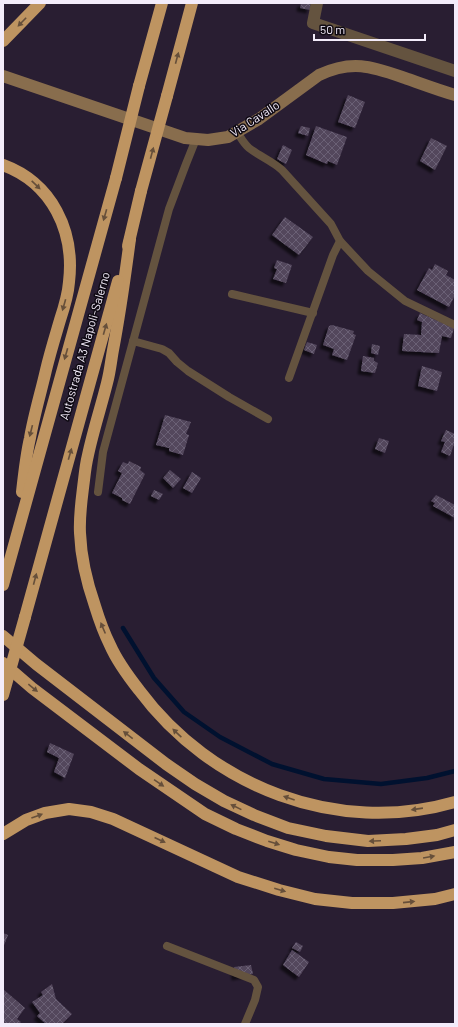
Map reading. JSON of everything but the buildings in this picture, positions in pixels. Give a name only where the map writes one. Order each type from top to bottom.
[{"type":"highway","points":[[3,41],[40,3]]},
{"type":"highway","name":"Autostrada A3 Napoli-Salerno","points":[[3,585],[116,178],[162,3]]},
{"type":"highway","name":"Autostrada A3 Napoli-Salerno","points":[[3,695],[130,240],[192,3]]},
{"type":"highway","points":[[3,165],[20,172],[34,182],[46,194],[55,207],[62,222],[70,253],[69,283],[66,300],[51,349],[30,438],[14,544]]},
{"type":"highway","points":[[130,240],[121,310],[109,374],[87,457],[81,502],[80,533],[83,559],[90,591],[99,619],[110,645],[126,673],[145,700],[186,742],[233,774],[290,799],[351,812],[417,810],[455,802]]},
{"type":"highway","points":[[3,636],[36,664],[166,764],[206,791],[254,815],[288,828],[368,841],[406,840],[437,835],[455,830]]},
{"type":"highway","points":[[3,663],[32,688],[138,769],[205,814],[236,829],[296,850],[329,857],[393,860],[422,858],[455,852]]},
{"type":"highway","points":[[3,834],[26,820],[45,813],[69,809],[91,812],[113,819],[238,877],[279,890],[315,899],[352,903],[393,903],[435,899],[455,894]]},
{"type":"main road","name":"Via Cavallo","points":[[3,76],[185,138],[208,140],[228,137],[259,119],[319,75],[330,70],[343,67],[356,66],[383,70],[455,95]]},
{"type":"street","points":[[317,3],[313,24],[455,71]]},
{"type":"lane","points":[[237,132],[242,141],[249,147],[282,170],[331,224],[340,241],[368,271],[406,301],[455,325]]},
{"type":"lane","points":[[98,492],[104,452],[169,209],[196,139]]},
{"type":"lane","points":[[289,378],[333,255],[340,241]]},
{"type":"lane","points":[[232,294],[313,313]]},
{"type":"lane","points":[[133,341],[162,349],[169,353],[188,372],[268,419]]},
{"type":"lane","points":[[167,946],[254,980],[258,987],[255,1000],[245,1024]]},
{"type":"waterway","points":[[123,628],[154,678],[184,712],[220,737],[272,764],[324,779],[381,784],[427,778],[455,771]]}]
